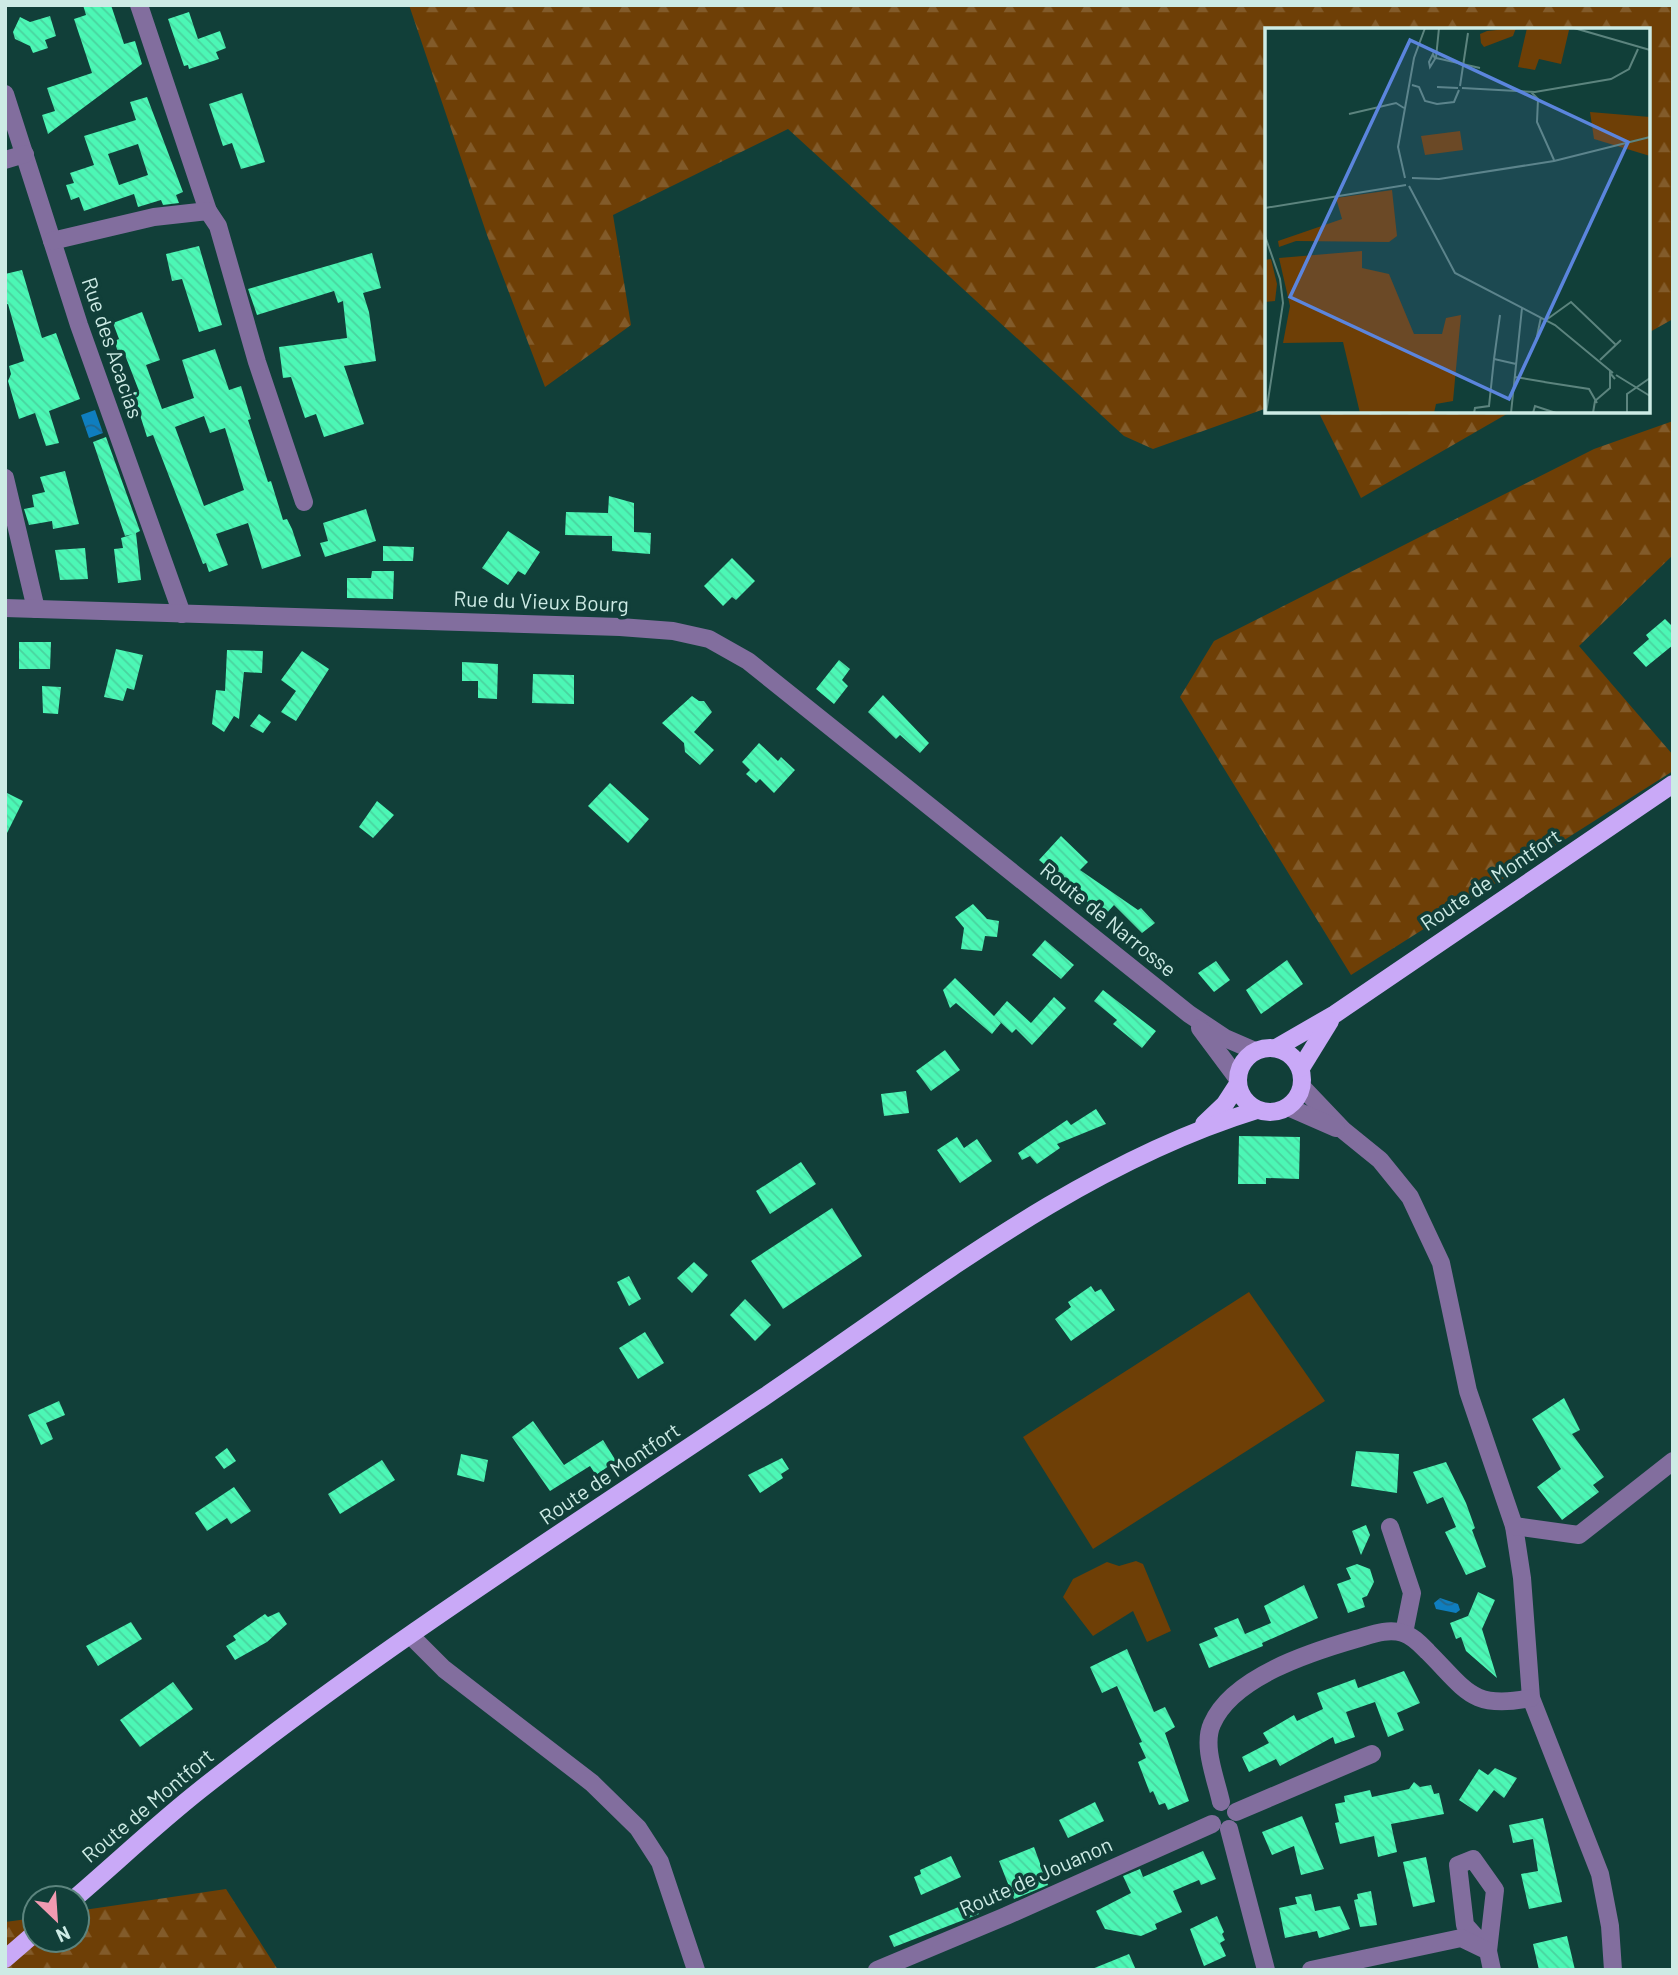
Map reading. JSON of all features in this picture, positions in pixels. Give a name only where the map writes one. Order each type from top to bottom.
[{"type":"main road","name":"Route de Montfort","points":[[1276,1048],[1335,1014],[1673,784]]},
{"type":"main road","name":"Route de Montfort","points":[[1301,1078],[1335,1014]]},
{"type":"main road","points":[[1276,1048],[1291,1055],[1301,1078],[1288,1107],[1272,1112],[1256,1110],[1244,1099],[1238,1082],[1243,1062],[1255,1051],[1276,1048]]},
{"type":"main road","name":"Route de Montfort","points":[[1198,1128],[1226,1104],[1238,1082]]},
{"type":"main road","name":"Route de Montfort","points":[[91,1884],[197,1792],[411,1636],[1073,1190],[1198,1128],[1256,1110]]},
{"type":"main road","points":[[5,1959],[21,1945]]},
{"type":"street","points":[[139,5],[208,211],[218,226],[257,362],[304,502]]},
{"type":"street","name":"Rue des Acacias","points":[[5,94],[79,325],[183,614]]},
{"type":"street","points":[[5,160],[25,154]]},
{"type":"street","points":[[52,241],[154,217],[208,211]]},
{"type":"street","points":[[5,478],[36,609]]},
{"type":"street","name":"Rue du Vieux Bourg","points":[[5,608],[620,627],[673,631],[709,639],[748,660],[998,860]]},
{"type":"street","name":"Route de Narrosse","points":[[998,860],[1189,1014],[1225,1038],[1255,1051]]},
{"type":"street","name":"Route de Narrosse","points":[[1189,1014],[1221,1053],[1238,1082]]},
{"type":"street","points":[[1301,1078],[1343,1130],[1380,1160],[1410,1196],[1441,1262],[1468,1391],[1514,1525],[1522,1578],[1531,1698],[1600,1874],[1610,1926],[1613,1970]]},
{"type":"street","points":[[1288,1107],[1343,1130]]},
{"type":"street","points":[[1514,1525],[1579,1535],[1673,1461]]},
{"type":"street","points":[[1390,1527],[1412,1593],[1404,1633]]},
{"type":"street","points":[[1266,1970],[1226,1821],[1212,1815],[1221,1802],[1208,1744],[1211,1726],[1230,1701],[1286,1661],[1387,1631],[1404,1633],[1417,1641],[1467,1691],[1486,1703],[1531,1698]]},
{"type":"street","points":[[411,1636],[444,1669],[592,1783],[638,1828],[660,1862],[696,1970]]},
{"type":"street","name":"Route de Jouanon","points":[[877,1970],[1226,1821],[1371,1754]]},
{"type":"street","points":[[1311,1970],[1461,1938],[1488,1951],[1492,1970]]},
{"type":"green space","points":[[409,5],[1673,5],[1673,319],[1650,332],[1650,28],[1265,28],[1265,409],[1153,449],[1124,436],[788,129],[613,215],[631,325],[545,387],[487,235]]},
{"type":"green space","points":[[1319,413],[1509,413],[1361,498]]},
{"type":"green space","points":[[1673,421],[1673,555],[1579,646],[1673,755],[1673,771],[1351,975],[1180,697],[1214,641],[1594,449]]},
{"type":"green space","points":[[1249,1292],[1325,1401],[1093,1549],[1023,1437]]},
{"type":"green space","points":[[1136,1561],[1143,1564],[1171,1631],[1147,1642],[1133,1611],[1093,1636],[1063,1597],[1073,1579],[1107,1562],[1119,1566]]},
{"type":"green space","points":[[226,1889],[278,1970],[5,1970],[5,1922],[21,1920],[21,1954],[91,1954],[91,1909]]},
{"type":"water","points":[[95,410],[103,433],[89,438],[81,415]]},
{"type":"water","points":[[1440,1598],[1458,1604],[1460,1610],[1456,1613],[1436,1609],[1434,1603]]},
{"type":"building","points":[[83,5],[111,5],[124,44],[135,41],[142,64],[48,134],[42,115],[55,111],[47,88],[92,73],[74,19],[86,15]]},
{"type":"building","points":[[189,12],[198,39],[220,31],[226,48],[216,52],[219,59],[189,69],[188,65],[184,66],[168,19]]},
{"type":"building","points":[[50,16],[56,36],[45,40],[48,48],[33,53],[30,46],[15,39],[13,32],[20,17],[30,22]]},
{"type":"building","points":[[242,93],[265,162],[241,169],[232,143],[223,146],[209,104]]},
{"type":"building","points":[[147,97],[183,192],[176,195],[179,203],[163,205],[161,200],[138,207],[134,194],[84,211],[79,197],[71,200],[66,185],[74,183],[70,173],[94,165],[84,136],[136,120],[130,102]],"holes":[[[138,144],[148,175],[119,185],[108,154]]]},
{"type":"building","points":[[199,246],[222,325],[199,332],[182,279],[172,281],[166,254]]},
{"type":"building","points":[[372,253],[381,288],[363,293],[369,312],[376,361],[344,366],[364,424],[324,437],[316,414],[305,418],[291,377],[283,378],[279,347],[347,338],[343,301],[338,303],[334,291],[257,315],[248,289]]},
{"type":"building","points":[[22,270],[42,338],[56,333],[80,399],[49,411],[59,443],[46,446],[35,413],[19,419],[8,381],[11,374],[9,366],[24,361],[8,304],[5,305],[5,274]]},
{"type":"building","points":[[142,312],[160,360],[146,365],[162,409],[194,398],[182,360],[215,349],[229,390],[241,386],[251,419],[248,420],[268,482],[271,481],[283,520],[287,519],[292,529],[301,556],[262,569],[248,523],[216,534],[228,565],[209,572],[206,563],[203,564],[153,435],[147,437],[133,393],[139,391],[125,355],[120,357],[114,341],[119,339],[113,323]],"holes":[[[204,416],[210,433],[225,428],[244,490],[204,506],[175,427]]]},
{"type":"building","points":[[106,437],[140,531],[136,533],[141,580],[118,583],[114,549],[123,548],[121,538],[133,534],[125,536],[93,442]]},
{"type":"building","points":[[65,471],[79,524],[53,529],[52,521],[29,525],[24,509],[34,507],[32,495],[45,492],[40,477]]},
{"type":"building","points":[[609,496],[634,503],[634,532],[651,533],[650,554],[612,551],[612,536],[565,535],[566,512],[608,513]]},
{"type":"building","points":[[366,509],[376,541],[325,557],[320,543],[328,541],[323,523]]},
{"type":"building","points":[[508,531],[540,552],[525,575],[518,571],[508,585],[482,568]]},
{"type":"building","points":[[383,546],[414,547],[413,561],[383,561]]},
{"type":"building","points":[[85,548],[88,579],[60,580],[55,550]]},
{"type":"building","points":[[732,558],[755,581],[736,600],[732,597],[723,606],[704,586]]},
{"type":"building","points":[[372,571],[394,571],[393,599],[347,598],[347,578],[371,578]]},
{"type":"building","points":[[1665,619],[1673,627],[1673,645],[1646,667],[1633,653],[1649,639],[1646,635]]},
{"type":"building","points":[[19,642],[51,642],[50,669],[19,669]]},
{"type":"building","points":[[116,649],[143,655],[134,690],[127,688],[123,701],[104,697]]},
{"type":"building","points":[[227,650],[263,651],[262,673],[244,672],[239,719],[234,716],[224,732],[212,724],[216,690],[225,691]]},
{"type":"building","points":[[302,651],[329,669],[296,721],[281,712],[296,691],[281,680]]},
{"type":"building","points":[[839,660],[850,669],[842,680],[848,686],[834,704],[816,689]]},
{"type":"building","points":[[462,662],[498,664],[497,699],[478,698],[478,681],[462,681]]},
{"type":"building","points":[[533,674],[574,675],[574,704],[532,703]]},
{"type":"building","points":[[42,686],[61,687],[58,714],[43,713]]},
{"type":"building","points":[[883,695],[929,743],[920,753],[900,735],[896,739],[868,712]]},
{"type":"building","points":[[692,696],[704,701],[712,712],[694,732],[714,750],[700,765],[685,752],[684,743],[662,723]]},
{"type":"building","points":[[259,714],[271,722],[263,733],[250,726]]},
{"type":"building","points":[[759,743],[778,761],[781,757],[795,770],[774,793],[760,779],[756,783],[746,774],[750,770],[742,762]]},
{"type":"building","points":[[610,783],[649,819],[628,843],[588,806]]},
{"type":"building","points":[[5,792],[23,801],[5,837]]},
{"type":"building","points":[[377,801],[394,815],[373,838],[359,827]]},
{"type":"building","points":[[1061,836],[1088,862],[1080,870],[1138,910],[1141,908],[1155,923],[1142,933],[1114,905],[1105,915],[1059,882],[1062,879],[1039,860]]},
{"type":"building","points":[[973,904],[987,919],[999,921],[997,937],[985,936],[982,951],[961,949],[964,928],[955,917]]},
{"type":"building","points":[[1045,940],[1074,965],[1061,979],[1032,955]]},
{"type":"building","points":[[1287,960],[1303,984],[1261,1014],[1246,990]]},
{"type":"building","points":[[1216,961],[1230,980],[1214,992],[1198,973]]},
{"type":"building","points":[[955,978],[994,1016],[1007,1001],[1031,1023],[1054,997],[1066,1008],[1032,1045],[1016,1029],[1012,1033],[995,1017],[1001,1023],[992,1034],[956,1003],[950,1008],[943,990]]},
{"type":"building","points":[[1103,990],[1156,1031],[1142,1048],[1113,1024],[1117,1020],[1094,1001]]},
{"type":"building","points":[[945,1050],[960,1070],[931,1091],[916,1071]]},
{"type":"building","points":[[906,1091],[909,1113],[884,1116],[881,1094]]},
{"type":"building","points":[[1096,1109],[1106,1124],[1057,1144],[1060,1148],[1037,1164],[1030,1156],[1022,1160],[1018,1153],[1067,1120],[1071,1125]]},
{"type":"building","points":[[1239,1136],[1300,1137],[1299,1179],[1266,1178],[1266,1184],[1238,1184]]},
{"type":"building","points":[[957,1137],[964,1148],[977,1139],[992,1161],[960,1183],[937,1150]]},
{"type":"building","points":[[801,1162],[816,1184],[770,1214],[756,1191]]},
{"type":"building","points":[[832,1208],[862,1256],[783,1309],[751,1261]]},
{"type":"building","points":[[694,1262],[708,1275],[692,1293],[677,1278]]},
{"type":"building","points":[[629,1276],[641,1299],[629,1306],[617,1282]]},
{"type":"building","points":[[1091,1286],[1095,1292],[1101,1289],[1115,1310],[1071,1341],[1055,1319],[1071,1307],[1068,1302]]},
{"type":"building","points":[[745,1299],[771,1325],[755,1341],[730,1315]]},
{"type":"building","points":[[645,1332],[664,1363],[638,1379],[619,1348]]},
{"type":"building","points":[[1564,1398],[1580,1430],[1572,1434],[1604,1477],[1593,1485],[1599,1492],[1562,1520],[1537,1487],[1561,1469],[1532,1419]]},
{"type":"building","points":[[59,1401],[65,1415],[46,1423],[53,1439],[41,1445],[28,1415]]},
{"type":"building","points":[[533,1421],[564,1465],[603,1440],[616,1461],[596,1475],[590,1466],[550,1491],[512,1437]]},
{"type":"building","points":[[227,1448],[236,1461],[224,1469],[215,1457]]},
{"type":"building","points":[[1356,1451],[1399,1454],[1397,1493],[1351,1486]]},
{"type":"building","points":[[461,1454],[488,1460],[484,1482],[457,1475]]},
{"type":"building","points":[[782,1458],[789,1469],[781,1474],[783,1478],[760,1493],[748,1475]]},
{"type":"building","points":[[382,1460],[395,1480],[340,1514],[328,1494]]},
{"type":"building","points":[[1446,1462],[1466,1503],[1475,1528],[1472,1530],[1486,1567],[1466,1575],[1445,1532],[1456,1527],[1443,1497],[1427,1504],[1413,1472]]},
{"type":"building","points":[[234,1487],[251,1511],[231,1524],[227,1518],[207,1531],[195,1513]]},
{"type":"building","points":[[1366,1525],[1370,1535],[1361,1555],[1352,1531]]},
{"type":"building","points":[[1357,1564],[1370,1569],[1374,1582],[1367,1596],[1362,1598],[1365,1607],[1348,1613],[1337,1584],[1351,1579],[1346,1568]]},
{"type":"building","points":[[1304,1585],[1318,1618],[1262,1643],[1263,1646],[1209,1668],[1199,1644],[1218,1636],[1214,1628],[1238,1618],[1245,1634],[1271,1623],[1264,1606]]},
{"type":"building","points":[[1478,1592],[1495,1600],[1482,1629],[1497,1678],[1466,1651],[1461,1637],[1456,1639],[1450,1623],[1468,1616]]},
{"type":"building","points":[[279,1612],[287,1624],[267,1642],[235,1660],[226,1646],[236,1640],[233,1636],[265,1614],[268,1617]]},
{"type":"building","points":[[131,1622],[142,1639],[98,1666],[86,1646]]},
{"type":"building","points":[[1127,1649],[1154,1712],[1165,1707],[1175,1727],[1165,1733],[1189,1801],[1168,1810],[1165,1803],[1159,1805],[1153,1791],[1150,1793],[1138,1762],[1146,1758],[1139,1743],[1142,1742],[1117,1686],[1102,1693],[1090,1667]]},
{"type":"building","points":[[1404,1671],[1420,1703],[1397,1713],[1404,1730],[1388,1737],[1375,1702],[1346,1712],[1355,1737],[1335,1744],[1333,1737],[1280,1766],[1276,1759],[1249,1772],[1242,1757],[1269,1743],[1263,1733],[1294,1715],[1297,1721],[1323,1709],[1317,1693],[1355,1679],[1358,1688]]},
{"type":"building","points":[[173,1682],[193,1709],[140,1747],[120,1720]]},
{"type":"building","points":[[1495,1768],[1517,1778],[1504,1798],[1494,1790],[1477,1812],[1459,1800],[1479,1769],[1488,1775]]},
{"type":"building","points":[[1414,1782],[1420,1787],[1431,1785],[1434,1794],[1439,1793],[1444,1814],[1391,1824],[1397,1852],[1378,1857],[1374,1836],[1340,1844],[1335,1823],[1339,1822],[1335,1804],[1345,1802],[1344,1796],[1370,1790],[1372,1797],[1409,1789]]},
{"type":"building","points":[[1095,1802],[1104,1821],[1068,1838],[1059,1820]]},
{"type":"building","points":[[1302,1816],[1324,1869],[1301,1875],[1294,1846],[1272,1855],[1262,1832]]},
{"type":"building","points":[[1543,1818],[1562,1902],[1529,1909],[1521,1874],[1538,1871],[1533,1839],[1513,1843],[1509,1825]]},
{"type":"building","points":[[1034,1847],[1048,1885],[1014,1899],[999,1861]]},
{"type":"building","points":[[1203,1851],[1216,1879],[1201,1885],[1199,1880],[1173,1891],[1182,1912],[1155,1924],[1157,1929],[1141,1936],[1105,1929],[1096,1911],[1131,1893],[1123,1876],[1140,1869],[1143,1877]]},
{"type":"building","points":[[951,1856],[961,1877],[921,1895],[914,1877],[921,1874],[920,1870]]},
{"type":"building","points":[[1426,1857],[1435,1902],[1413,1907],[1403,1862]]},
{"type":"building","points":[[1371,1891],[1377,1925],[1360,1927],[1354,1900],[1358,1899],[1357,1894]]},
{"type":"building","points":[[1311,1894],[1315,1911],[1340,1906],[1350,1929],[1319,1938],[1317,1931],[1285,1938],[1279,1908],[1297,1904],[1295,1897]]},
{"type":"building","points":[[973,1901],[979,1914],[894,1947],[889,1936]]},
{"type":"building","points":[[1217,1916],[1224,1932],[1222,1934],[1225,1940],[1220,1943],[1226,1956],[1204,1966],[1190,1929]]},
{"type":"building","points":[[1567,1936],[1575,1970],[1539,1970],[1533,1944]]},
{"type":"building","points":[[1129,1954],[1136,1970],[1092,1970],[1092,1969]]}]
